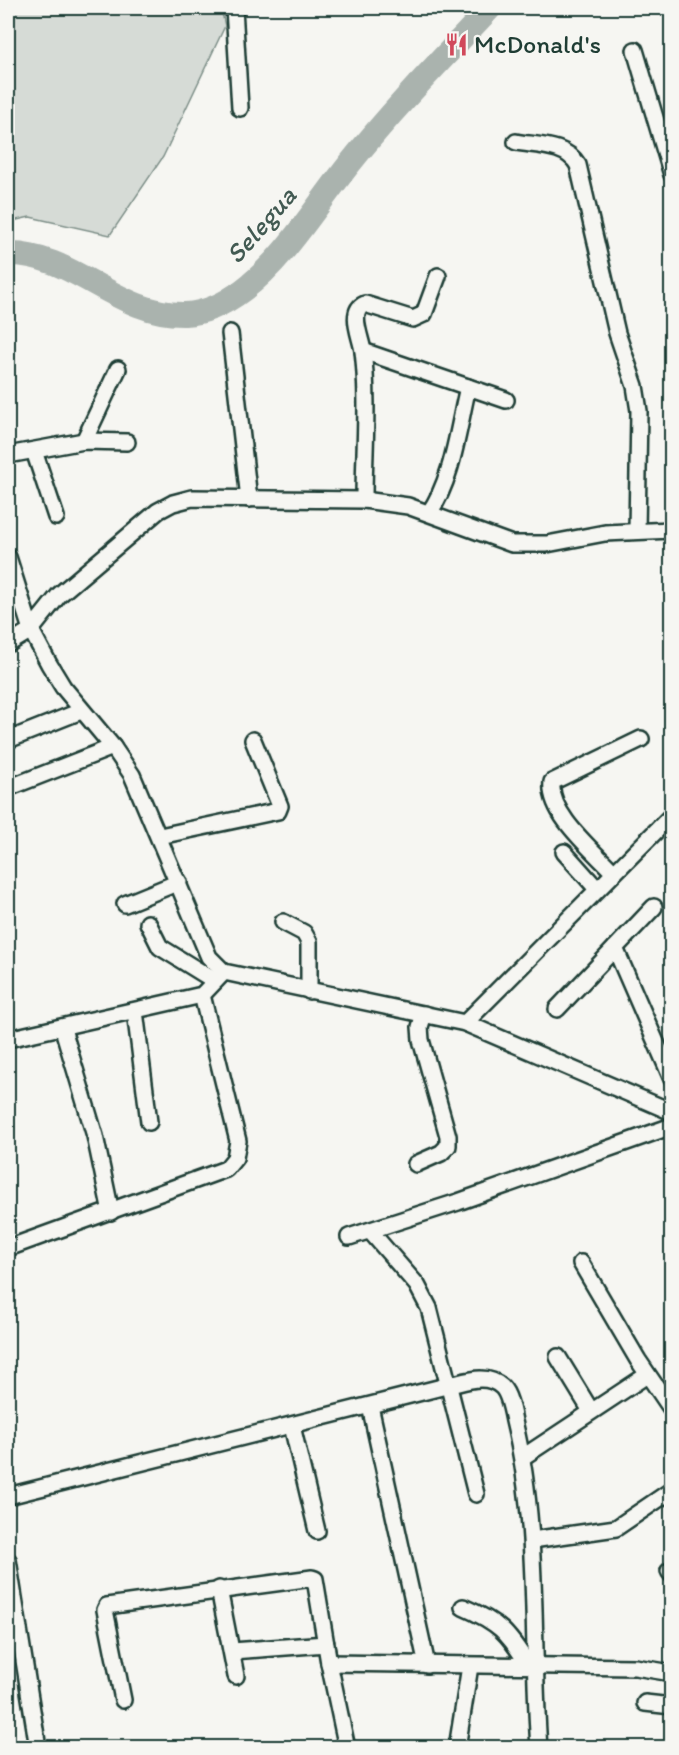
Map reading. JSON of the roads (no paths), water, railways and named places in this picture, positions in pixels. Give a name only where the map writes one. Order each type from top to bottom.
[{"type":"street","points":[[234,8],[240,108]]},
{"type":"street","points":[[634,50],[672,175]]},
{"type":"street","points":[[516,142],[564,150],[573,156],[578,165],[617,333],[635,386],[639,411],[637,531]]},
{"type":"street","points":[[364,500],[363,351],[356,319],[360,306],[365,304],[413,319],[419,318],[424,314],[438,276]]},
{"type":"street","points":[[230,333],[249,499]]},
{"type":"street","points":[[363,351],[506,400]]},
{"type":"street","points":[[84,441],[117,369]]},
{"type":"street","points":[[429,513],[445,481],[468,387]]},
{"type":"street","points":[[8,456],[84,441],[127,442]]},
{"type":"street","points":[[34,451],[56,518]]},
{"type":"street","points":[[8,644],[31,630],[59,595],[158,511],[173,502],[192,498],[364,500],[408,506],[512,544],[547,544],[605,533],[672,530]]},
{"type":"street","points":[[8,557],[31,630],[63,687],[113,747],[132,775],[209,957],[220,977]]},
{"type":"street","points":[[8,740],[81,711]]},
{"type":"street","points":[[614,873],[560,814],[551,800],[552,783],[562,775],[641,739]]},
{"type":"street","points":[[160,837],[278,812],[280,806],[253,740]]},
{"type":"street","points":[[8,788],[113,747]]},
{"type":"street","points":[[465,1023],[672,815]]},
{"type":"street","points":[[564,852],[597,889]]},
{"type":"street","points":[[125,904],[179,882]]},
{"type":"street","points":[[557,1009],[654,907]]},
{"type":"street","points":[[284,922],[304,933],[309,942],[309,991]]},
{"type":"street","points":[[148,923],[160,947],[220,977],[309,991],[465,1023],[672,1112]]},
{"type":"street","points":[[615,948],[672,1079]]},
{"type":"street","points":[[8,1039],[63,1029],[202,995],[220,977]]},
{"type":"street","points":[[8,1248],[226,1169],[235,1158],[238,1141],[202,995]]},
{"type":"street","points":[[135,1011],[149,1122]]},
{"type":"street","points":[[417,1164],[441,1153],[448,1146],[448,1136],[421,1040],[420,1028],[424,1014]]},
{"type":"street","points":[[63,1029],[95,1136],[111,1212]]},
{"type":"street","points":[[349,1237],[672,1126]]},
{"type":"street","points":[[370,1231],[410,1276],[424,1297],[439,1338],[476,1494]]},
{"type":"street","points":[[581,1263],[647,1375],[672,1410]]},
{"type":"street","points":[[558,1357],[591,1411]]},
{"type":"street","points":[[523,1457],[647,1375]]},
{"type":"street","points":[[8,1497],[450,1385],[483,1379],[494,1381],[504,1389],[523,1457],[532,1540],[531,1665],[539,1748]]},
{"type":"street","points":[[370,1406],[427,1665]]},
{"type":"street","points":[[292,1426],[316,1531]]},
{"type":"street","points":[[532,1540],[616,1528],[672,1490]]},
{"type":"street","points":[[8,1560],[38,1748]]},
{"type":"street","points":[[123,1700],[106,1608],[219,1589],[307,1578],[315,1579],[328,1663],[347,1748]]},
{"type":"street","points":[[219,1589],[236,1676]]},
{"type":"street","points":[[463,1607],[500,1626],[531,1665]]},
{"type":"street","points":[[232,1651],[326,1644]]},
{"type":"street","points":[[328,1663],[635,1667],[672,1673]]},
{"type":"street","points":[[458,1748],[470,1666]]},
{"type":"street","points":[[645,1703],[672,1706]]},
{"type":"waterway","name":"Selegua","points":[[8,254],[31,256],[53,263],[138,305],[161,312],[193,313],[223,303],[243,290],[273,263],[367,142],[490,8]]},
{"type":"place","name":"McDonald's","points":[[456,44]]}]
